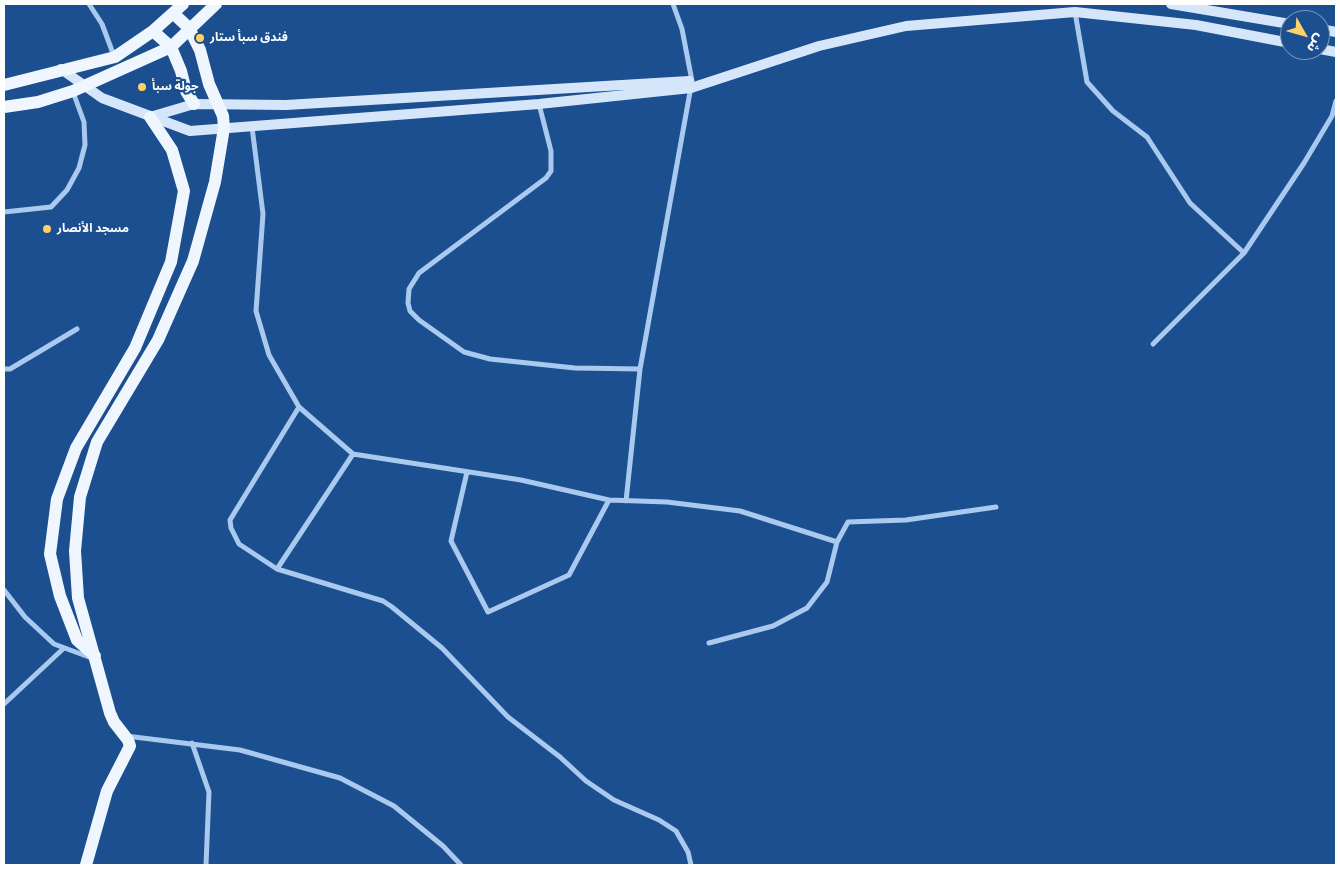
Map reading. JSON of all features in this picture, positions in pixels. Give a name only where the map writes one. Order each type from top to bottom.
[{"type":"main road","points":[[4,85],[114,57],[174,14],[183,4]]},
{"type":"main road","points":[[4,107],[38,102],[79,88],[171,47],[216,4]]},
{"type":"main road","points":[[1171,4],[1280,22]]},
{"type":"main road","points":[[61,69],[79,88],[190,131],[539,104],[691,84],[819,46],[906,26],[1075,8],[1196,25],[1280,41]]},
{"type":"main road","points":[[86,865],[107,791],[130,746],[126,736],[110,714],[78,598],[75,551],[80,497],[97,442],[158,340],[193,261],[215,182],[224,128],[219,105],[209,84],[200,50],[189,28],[174,14]]},
{"type":"main road","points":[[153,30],[171,47],[182,71],[186,91],[194,104]]},
{"type":"main road","points":[[150,117],[194,104],[296,105],[691,84]]},
{"type":"main road","points":[[96,658],[77,640],[60,596],[50,554],[57,499],[76,448],[135,348],[171,262],[184,191],[172,150],[150,117]]},
{"type":"street","points":[[89,4],[102,24],[114,57]]},
{"type":"street","points":[[626,501],[640,369],[691,84],[682,30],[673,4]]},
{"type":"street","points":[[1075,8],[1087,82],[1113,111],[1147,136],[1190,203],[1244,253]]},
{"type":"street","points":[[4,212],[50,207],[67,190],[79,168],[85,145],[79,88]]},
{"type":"street","points":[[1153,344],[1244,253],[1334,117],[1336,101]]},
{"type":"street","points":[[539,104],[551,151],[551,171],[546,178],[419,273],[409,289],[408,303],[410,311],[419,320],[464,352],[490,359],[575,368],[640,369]]},
{"type":"street","points":[[252,127],[263,214],[256,311],[269,355],[299,407],[352,454],[521,480],[609,500],[668,502],[740,512],[838,542]]},
{"type":"street","points":[[4,369],[10,369],[77,329]]},
{"type":"street","points":[[299,407],[230,520],[231,528],[239,544],[277,569],[383,601],[392,606],[442,648],[508,717],[560,756],[586,781],[614,800],[660,820],[676,831],[688,852],[691,865]]},
{"type":"street","points":[[277,569],[352,454]]},
{"type":"street","points":[[467,472],[451,541],[488,612],[569,575],[609,500]]},
{"type":"street","points":[[709,643],[773,626],[807,608],[827,582],[838,542],[848,522],[906,520],[996,507]]},
{"type":"street","points":[[4,590],[25,617],[54,644],[96,658]]},
{"type":"street","points":[[4,704],[64,648]]},
{"type":"street","points":[[126,736],[240,750],[340,778],[394,806],[443,846],[461,865]]},
{"type":"street","points":[[192,743],[208,792],[206,865]]},
{"type":"place","name":"فندق سبأ ستار","points":[[200,38]]},
{"type":"place","name":"جولة سبأ","points":[[142,87]]},
{"type":"place","name":"مسجد الأنصار","points":[[47,229]]}]
